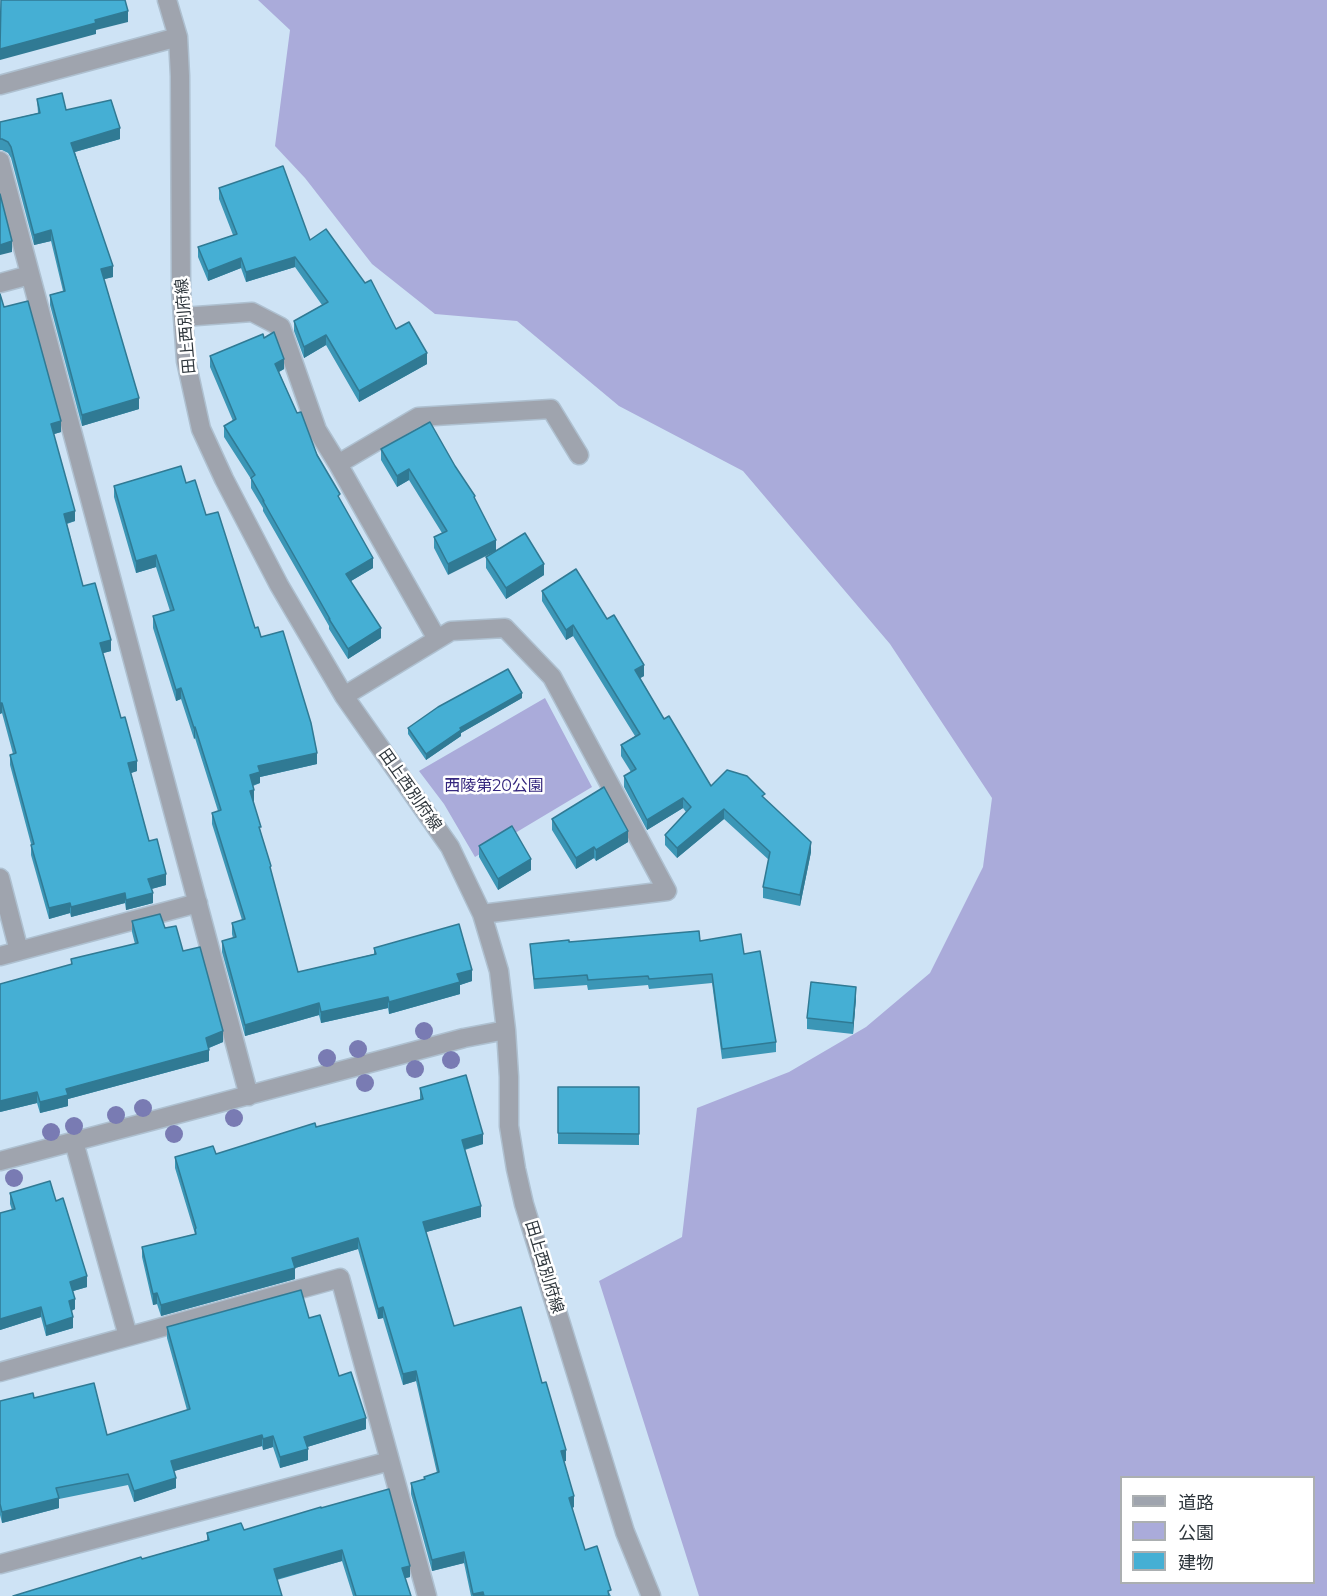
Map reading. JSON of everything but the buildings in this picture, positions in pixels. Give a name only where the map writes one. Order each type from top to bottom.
[{"type":"street","name":"田上西別府線","points":[[167,0],[178,37],[181,289],[186,361],[201,429],[279,585],[344,696],[450,847],[482,914],[499,971],[506,1030],[509,1126],[524,1204],[625,1532],[651,1596]]},
{"type":"street","points":[[0,85],[178,37]]},
{"type":"street","points":[[0,161],[249,1096]]},
{"type":"street","points":[[0,283],[30,275]]},
{"type":"street","points":[[183,317],[252,312],[281,327],[317,430],[437,639]]},
{"type":"street","points":[[338,464],[418,417],[551,409],[579,455]]},
{"type":"street","points":[[344,696],[451,631],[505,628],[552,677],[667,891],[482,914]]},
{"type":"street","points":[[0,878],[19,951]]},
{"type":"street","points":[[0,956],[198,903]]},
{"type":"street","points":[[0,1161],[464,1038],[506,1030]]},
{"type":"street","points":[[74,1142],[128,1336]]},
{"type":"street","points":[[0,1372],[340,1278],[427,1596]]},
{"type":"street","points":[[0,1564],[390,1461]]},
{"type":"green space","points":[[258,0],[1327,0],[1327,1596],[699,1596],[599,1281],[682,1237],[697,1108],[789,1072],[866,1027],[930,973],[983,867],[992,798],[890,644],[743,471],[619,406],[517,321],[435,314],[372,264],[305,178],[275,146],[290,30]]},
{"type":"green space","name":"西陵第20公園","points":[[545,698],[592,787],[475,857],[444,804],[419,771]]}]
